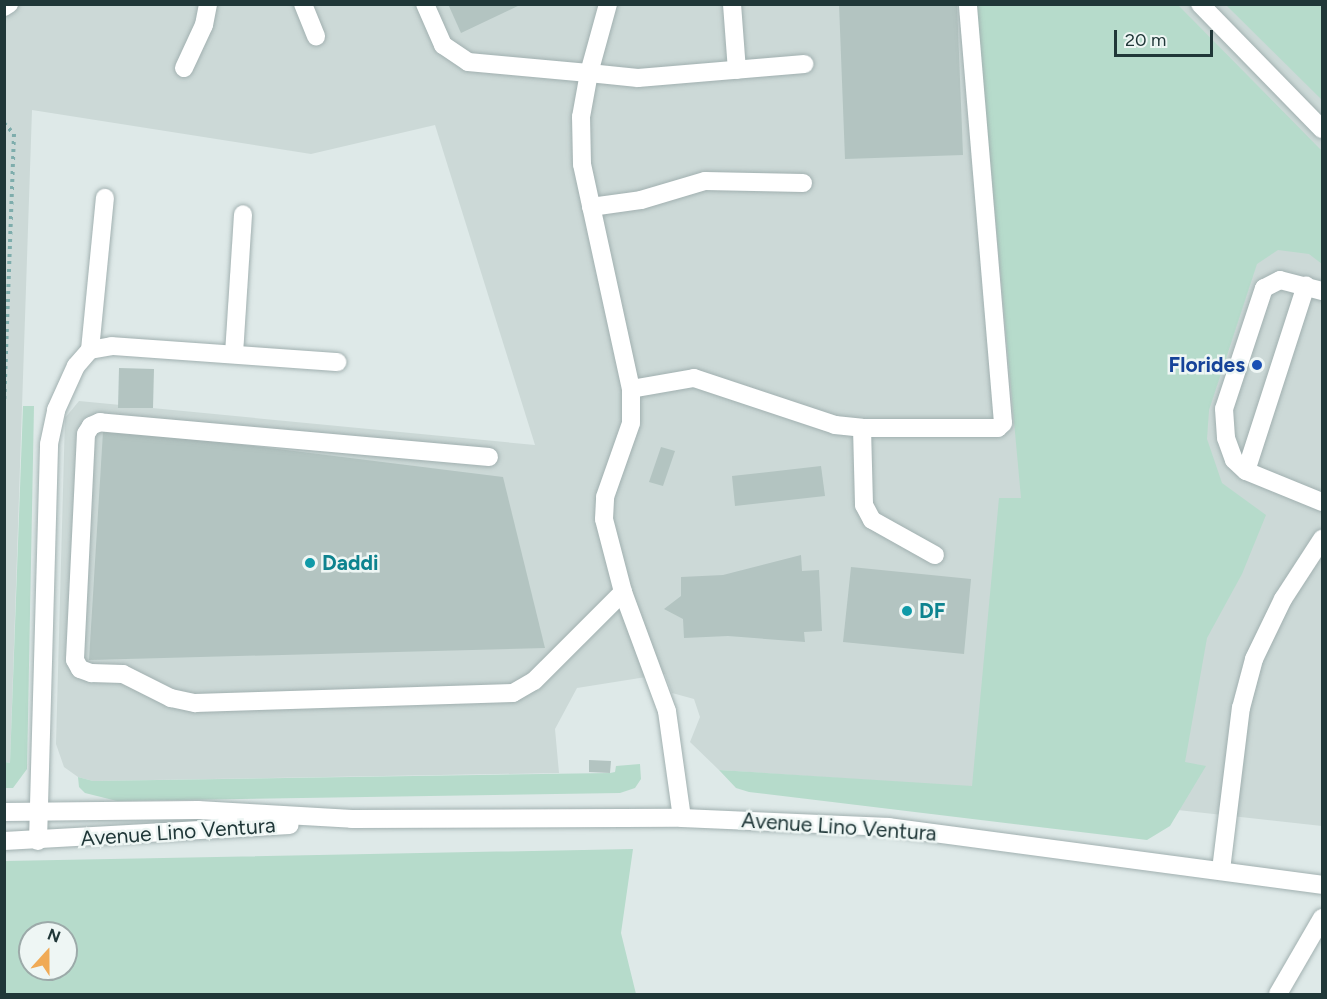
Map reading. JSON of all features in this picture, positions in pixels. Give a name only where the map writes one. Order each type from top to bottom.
[{"type":"main road","points":[[4,7],[9,4]]},
{"type":"main road","points":[[184,68],[204,25],[208,4]]},
{"type":"main road","points":[[303,4],[316,36]]},
{"type":"main road","points":[[425,4],[443,45],[468,62],[638,78],[804,64]]},
{"type":"main road","points":[[608,4],[589,73],[581,117],[582,164],[631,389],[631,423],[604,508],[623,592],[667,711],[682,818]]},
{"type":"main road","points":[[732,4],[737,70]]},
{"type":"main road","points":[[631,389],[694,378],[835,425],[862,428],[992,430],[1003,423],[968,4]]},
{"type":"main road","points":[[1200,4],[1323,129]]},
{"type":"main road","points":[[591,207],[641,200],[705,181],[803,183]]},
{"type":"main road","points":[[38,841],[49,444],[56,410],[76,366],[90,350],[105,198]]},
{"type":"main road","points":[[234,354],[243,214]]},
{"type":"main road","points":[[1246,471],[1314,288],[1280,280],[1264,288],[1224,409],[1226,438],[1234,460],[1246,471],[1323,502]]},
{"type":"main road","points":[[90,350],[112,346],[337,363]]},
{"type":"main road","points":[[489,457],[100,422],[91,426],[86,434],[75,660],[80,669],[91,673],[123,674],[171,698],[195,703],[513,693],[534,681],[623,592]]},
{"type":"main road","points":[[862,428],[864,505],[872,520],[935,555]]},
{"type":"main road","points":[[1221,870],[1240,708],[1254,659],[1283,599],[1322,542]]},
{"type":"main road","name":"Avenue Lino Ventura","points":[[4,812],[198,810],[352,819],[682,818],[889,827],[1323,885]]},
{"type":"main road","name":"Avenue Lino Ventura","points":[[4,841],[202,833],[352,819]]},
{"type":"main road","points":[[1278,994],[1323,918]]},
{"type":"path","points":[[4,123],[14,134],[4,404]]},
{"type":"shaded area","points":[[4,5],[1322,5],[1322,826],[972,787],[719,770],[690,742],[700,717],[694,699],[672,693],[665,674],[577,688],[555,729],[559,773],[93,781],[78,777],[64,767],[56,744],[65,418],[79,401],[535,445],[435,125],[311,154],[32,110],[10,763],[5,762]]},
{"type":"green space","points":[[976,5],[1178,5],[1322,151],[1322,264],[1309,254],[1278,250],[1257,264],[1209,410],[1207,439],[1222,483],[1266,515],[1242,574],[1207,638],[1185,762],[1206,766],[1170,826],[1147,840],[749,792],[736,788],[719,770],[972,786],[999,498],[1021,498]]},
{"type":"green space","points":[[1226,5],[1322,5],[1322,100]]},
{"type":"green space","points":[[23,406],[34,406],[27,769],[13,788],[5,788],[5,762],[10,763]]},
{"type":"green space","points":[[640,764],[641,779],[635,788],[620,793],[117,801],[85,793],[79,787],[78,777],[93,781],[610,773],[615,772],[616,766]]},
{"type":"green space","points":[[633,849],[621,933],[636,994],[5,994],[5,861]]},
{"type":"building","points":[[448,4],[522,4],[461,33]]},
{"type":"building","points":[[839,4],[957,4],[963,155],[845,159]]},
{"type":"building","points":[[119,368],[154,369],[153,408],[118,408]]},
{"type":"building","name":"Daddi","points":[[103,432],[165,435],[503,477],[545,648],[89,660]]},
{"type":"building","points":[[661,447],[675,451],[663,486],[649,482]]},
{"type":"building","points":[[821,466],[825,496],[735,506],[732,476]]},
{"type":"building","points":[[801,555],[802,571],[819,570],[822,631],[804,632],[805,642],[728,636],[684,638],[683,619],[664,609],[681,596],[681,577],[723,575]]},
{"type":"building","name":"DF","points":[[851,567],[971,579],[964,654],[843,642]]},
{"type":"building","points":[[589,760],[611,761],[610,773],[589,772]]},
{"type":"place","name":"Florides","points":[[1257,365]]},
{"type":"place","name":"Daddi","points":[[310,563]]},
{"type":"place","name":"DF","points":[[907,611]]}]
